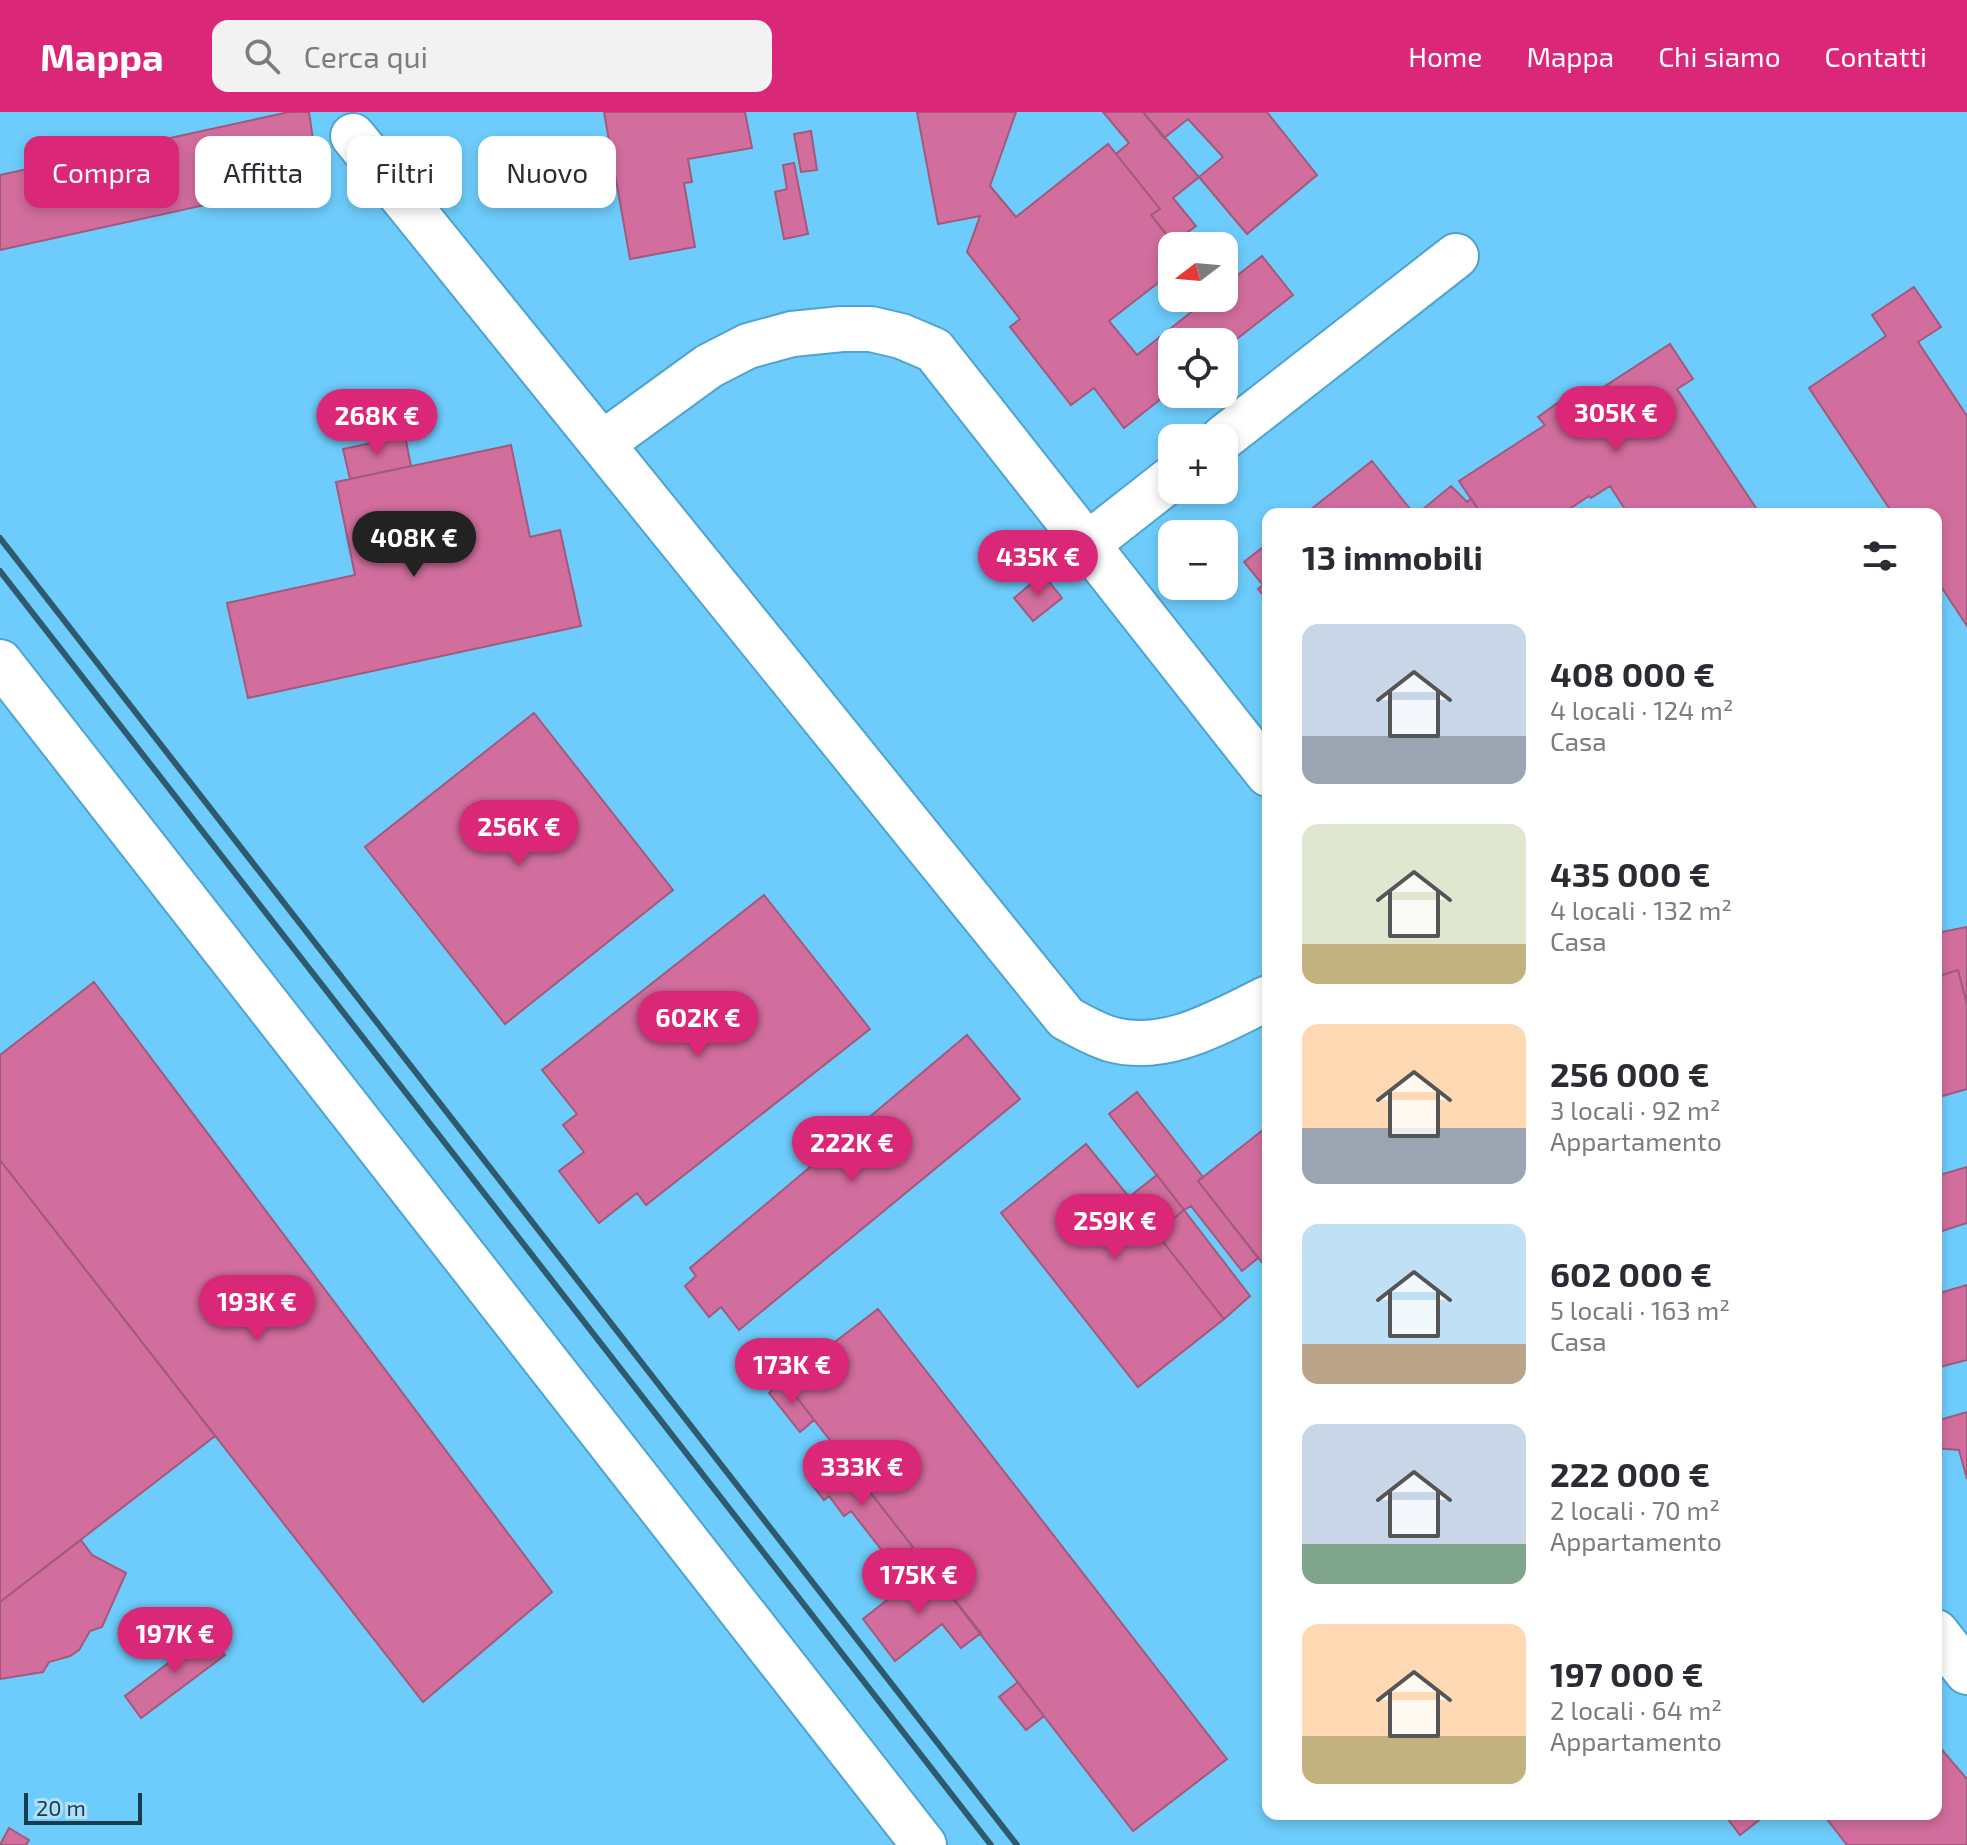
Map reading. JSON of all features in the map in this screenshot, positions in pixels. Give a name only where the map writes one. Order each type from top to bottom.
[{"type":"street","points":[[412,208],[1066,1018],[1110,1039],[1150,1042],[1192,1034],[1262,1001]]},
{"type":"street","points":[[1238,426],[1456,256]]},
{"type":"street","points":[[603,443],[709,366],[748,346],[792,334],[871,329],[901,336],[934,350],[1262,766]]},
{"type":"street","points":[[1088,544],[1158,489]]},
{"type":"street","points":[[0,662],[924,1845]]},
{"type":"street","points":[[1942,1640],[1967,1672]]},
{"type":"shaded area","points":[[0,112],[1967,112],[1967,1845],[0,1845]]},
{"type":"building","points":[[289,112],[309,112],[313,136],[195,136],[195,207],[0,250],[0,175],[24,170],[24,208],[179,208],[179,136]]},
{"type":"building","points":[[604,112],[745,112],[752,148],[688,159],[692,182],[684,183],[695,247],[630,259],[616,180],[616,136],[608,136]]},
{"type":"building","points":[[917,112],[1016,112],[990,186],[1016,217],[1108,144],[1160,209],[1151,215],[1165,232],[1158,232],[1158,283],[1109,321],[1137,355],[1158,338],[1158,401],[1124,428],[1094,388],[1071,405],[1010,327],[1020,319],[967,252],[980,216],[938,224]]},
{"type":"building","points":[[1103,112],[1143,112],[1199,177],[1173,198],[1196,226],[1188,232],[1164,232],[1151,215],[1160,209],[1116,154],[1129,143]]},
{"type":"building","points":[[1143,112],[1267,112],[1317,175],[1247,234],[1199,177],[1223,157],[1188,119],[1164,138]]},
{"type":"building","points":[[811,131],[817,170],[801,172],[794,134]]},
{"type":"building","points":[[794,163],[808,234],[784,239],[775,192],[787,189],[783,165]]},
{"type":"building","points":[[1262,256],[1293,295],[1238,338],[1238,328],[1171,328],[1191,312],[1238,312],[1238,275]]},
{"type":"building","points":[[1914,287],[1941,327],[1918,342],[1967,416],[1967,626],[1942,588],[1942,508],[1889,508],[1809,388],[1886,336],[1872,315]]},
{"type":"building","points":[[1670,344],[1693,379],[1677,389],[1756,508],[1624,508],[1610,486],[1571,508],[1477,508],[1459,481],[1545,425],[1538,417],[1559,402],[1565,412]]},
{"type":"building","points":[[405,436],[411,466],[350,479],[343,449]]},
{"type":"building","points":[[511,445],[530,537],[560,530],[581,626],[248,698],[227,603],[355,575],[336,482]]},
{"type":"building","points":[[1372,461],[1409,508],[1313,508]]},
{"type":"building","points":[[1451,486],[1467,502],[1471,498],[1477,508],[1424,508]]},
{"type":"building","points":[[1262,548],[1262,584],[1244,562]]},
{"type":"building","points":[[1043,574],[1062,598],[1033,621],[1014,598]]},
{"type":"building","points":[[534,713],[673,890],[505,1024],[365,847]]},
{"type":"building","points":[[764,895],[870,1029],[646,1205],[637,1193],[599,1223],[559,1171],[584,1152],[563,1125],[577,1114],[542,1070]]},
{"type":"building","points":[[1967,927],[1967,1004],[1958,970],[1942,975],[1942,932]]},
{"type":"building","points":[[1958,970],[1967,1004],[1967,1089],[1942,1096],[1942,975]]},
{"type":"building","points":[[94,982],[552,1592],[423,1702],[0,1160],[0,1055]]},
{"type":"building","points":[[967,1035],[1020,1099],[739,1330],[721,1307],[709,1317],[685,1286],[696,1276],[690,1268]]},
{"type":"building","points":[[1137,1092],[1203,1177],[1198,1181],[1258,1258],[1242,1271],[1191,1206],[1184,1210],[1109,1114]]},
{"type":"building","points":[[1262,1131],[1262,1262],[1198,1181]]},
{"type":"building","points":[[1086,1144],[1129,1197],[1157,1175],[1184,1210],[1156,1233],[1224,1319],[1138,1387],[1001,1213]]},
{"type":"building","points":[[0,1160],[215,1436],[0,1602]]},
{"type":"building","points":[[1967,1167],[1967,1223],[1942,1231],[1942,1174]]},
{"type":"building","points":[[1184,1210],[1250,1296],[1224,1319],[1156,1233]]},
{"type":"building","points":[[1967,1285],[1967,1360],[1942,1366],[1942,1292]]},
{"type":"building","points":[[878,1309],[1227,1759],[1133,1831],[784,1381]]},
{"type":"building","points":[[784,1381],[814,1420],[800,1432],[769,1393]]},
{"type":"building","points":[[1967,1412],[1967,1479],[1959,1450],[1942,1449],[1942,1419]]},
{"type":"building","points":[[843,1458],[913,1547],[892,1563],[851,1511],[844,1516],[829,1496],[824,1500],[811,1483]]},
{"type":"building","points":[[81,1540],[92,1555],[126,1573],[102,1627],[90,1631],[79,1650],[49,1662],[43,1672],[0,1679],[0,1602]]},
{"type":"building","points":[[929,1567],[981,1633],[961,1648],[942,1624],[895,1661],[863,1619]]},
{"type":"building","points":[[208,1633],[225,1655],[141,1718],[125,1696]]},
{"type":"building","points":[[1018,1682],[1044,1716],[1026,1730],[999,1697]]},
{"type":"building","points":[[1942,1750],[1967,1779],[1967,1845],[1847,1845],[1828,1820],[1942,1820]]},
{"type":"building","points":[[1729,1820],[1759,1820],[1740,1835]]},
{"type":"building","points":[[9,1828],[29,1840],[26,1845],[0,1845]]},
{"type":"railway","points":[[0,538],[1017,1845]]},
{"type":"railway","points":[[0,571],[991,1845]]}]
